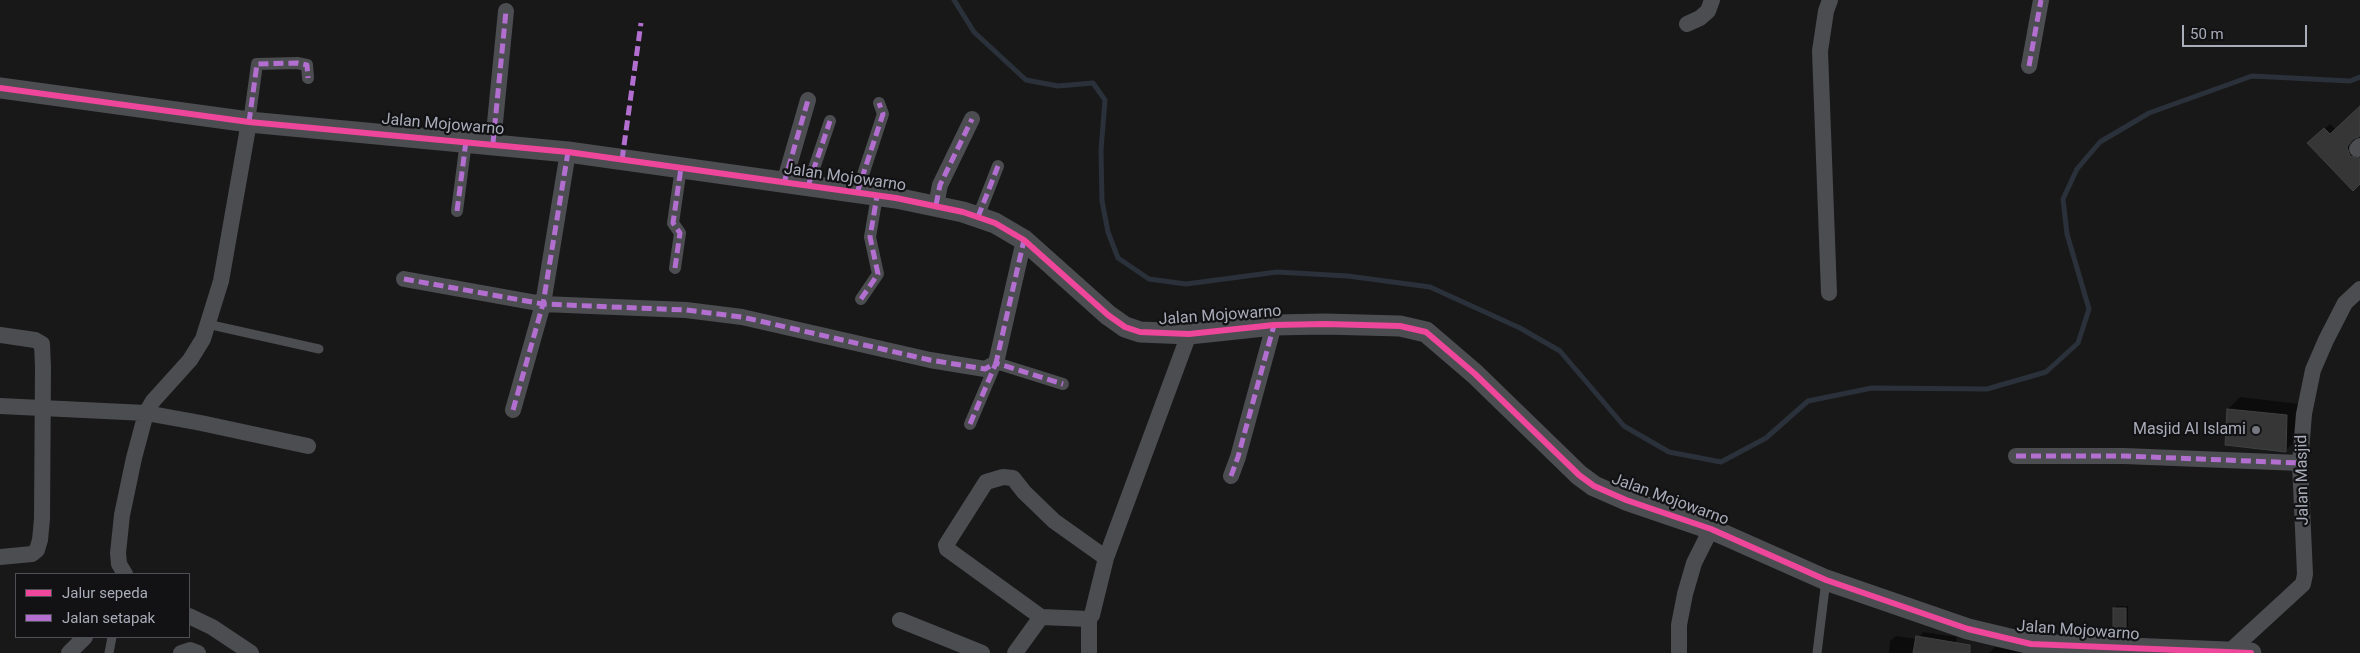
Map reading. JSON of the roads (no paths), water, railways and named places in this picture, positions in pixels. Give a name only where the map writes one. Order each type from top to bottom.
[{"type":"street","points":[[1687,24],[1700,18],[1708,11],[1712,0]]},
{"type":"street","points":[[1829,293],[1820,51],[1830,0]]},
{"type":"street","points":[[2028,66],[2040,0]]},
{"type":"street","points":[[493,143],[506,11]]},
{"type":"street","points":[[124,573],[119,564],[118,553],[122,515],[146,413],[160,391],[194,355],[203,338],[221,281],[249,122],[257,64],[297,62],[307,65],[308,78]]},
{"type":"street","name":"Jalan Mojowarno","points":[[0,88],[249,122],[493,143],[568,152],[936,205],[995,223],[1024,240],[1108,315],[1125,326],[1152,334],[1189,334],[1274,325],[1373,324],[1400,326],[1426,332],[1475,374],[1579,475],[1594,486],[1626,500],[1711,529],[1826,580],[1968,629],[2031,644],[2251,653]]},
{"type":"street","points":[[784,183],[808,100]]},
{"type":"street","points":[[860,299],[878,274],[870,237],[867,194],[883,114],[879,103]]},
{"type":"street","points":[[936,205],[940,185],[972,119]]},
{"type":"street","points":[[808,186],[830,121]]},
{"type":"street","points":[[457,212],[466,141]]},
{"type":"street","points":[[513,410],[543,304],[568,152]]},
{"type":"street","points":[[978,217],[998,166]]},
{"type":"street","points":[[675,268],[680,233],[673,223],[681,168]]},
{"type":"street","points":[[970,424],[996,362],[1024,240]]},
{"type":"street","points":[[404,279],[543,304],[686,310],[742,316],[930,360],[985,369],[996,362]]},
{"type":"street","name":"Jalan Masjid","points":[[2228,652],[2303,584],[2305,574],[2300,463],[2304,414],[2312,370],[2345,303],[2360,289]]},
{"type":"street","points":[[1231,476],[1238,457],[1274,325]]},
{"type":"street","points":[[1089,653],[1088,619],[1092,615],[1106,558],[1189,334]]},
{"type":"street","points":[[0,335],[35,340],[42,344],[43,408],[42,520],[38,550],[32,554],[0,558]]},
{"type":"street","points":[[996,362],[1063,384]]},
{"type":"street","points":[[0,406],[146,413],[308,446]]},
{"type":"street","points":[[2016,456],[2124,456],[2300,463]]},
{"type":"street","points":[[1088,619],[1041,618],[947,550],[946,545],[986,482],[1003,477],[1013,478],[1024,492],[1054,521],[1106,558]]},
{"type":"street","points":[[1678,653],[1679,625],[1685,594],[1694,563],[1711,529]]},
{"type":"street","points":[[190,616],[212,627],[251,653]]},
{"type":"street","points":[[1015,653],[1041,618]]},
{"type":"street","points":[[900,620],[982,653]]},
{"type":"street","points":[[69,653],[84,638]]},
{"type":"street","points":[[181,653],[190,650],[198,653]]},
{"type":"lane","points":[[208,324],[319,349]]},
{"type":"lane","points":[[1817,653],[1826,580]]},
{"type":"lane","points":[[109,653],[112,638]]},
{"type":"waterway","points":[[954,0],[974,32],[1026,80],[1058,86],[1093,83],[1105,100],[1101,150],[1102,201],[1108,232],[1118,258],[1149,279],[1186,284],[1277,272],[1348,276],[1430,287],[1520,328],[1560,351],[1624,426],[1669,452],[1721,462],[1766,438],[1808,401],[1872,388],[1987,389],[2046,372],[2078,343],[2089,309],[2067,234],[2063,199],[2077,169],[2100,142],[2149,113],[2252,76],[2350,81],[2360,77]]},
{"type":"place","name":"Masjid Al Islami","points":[[2256,430]]}]
